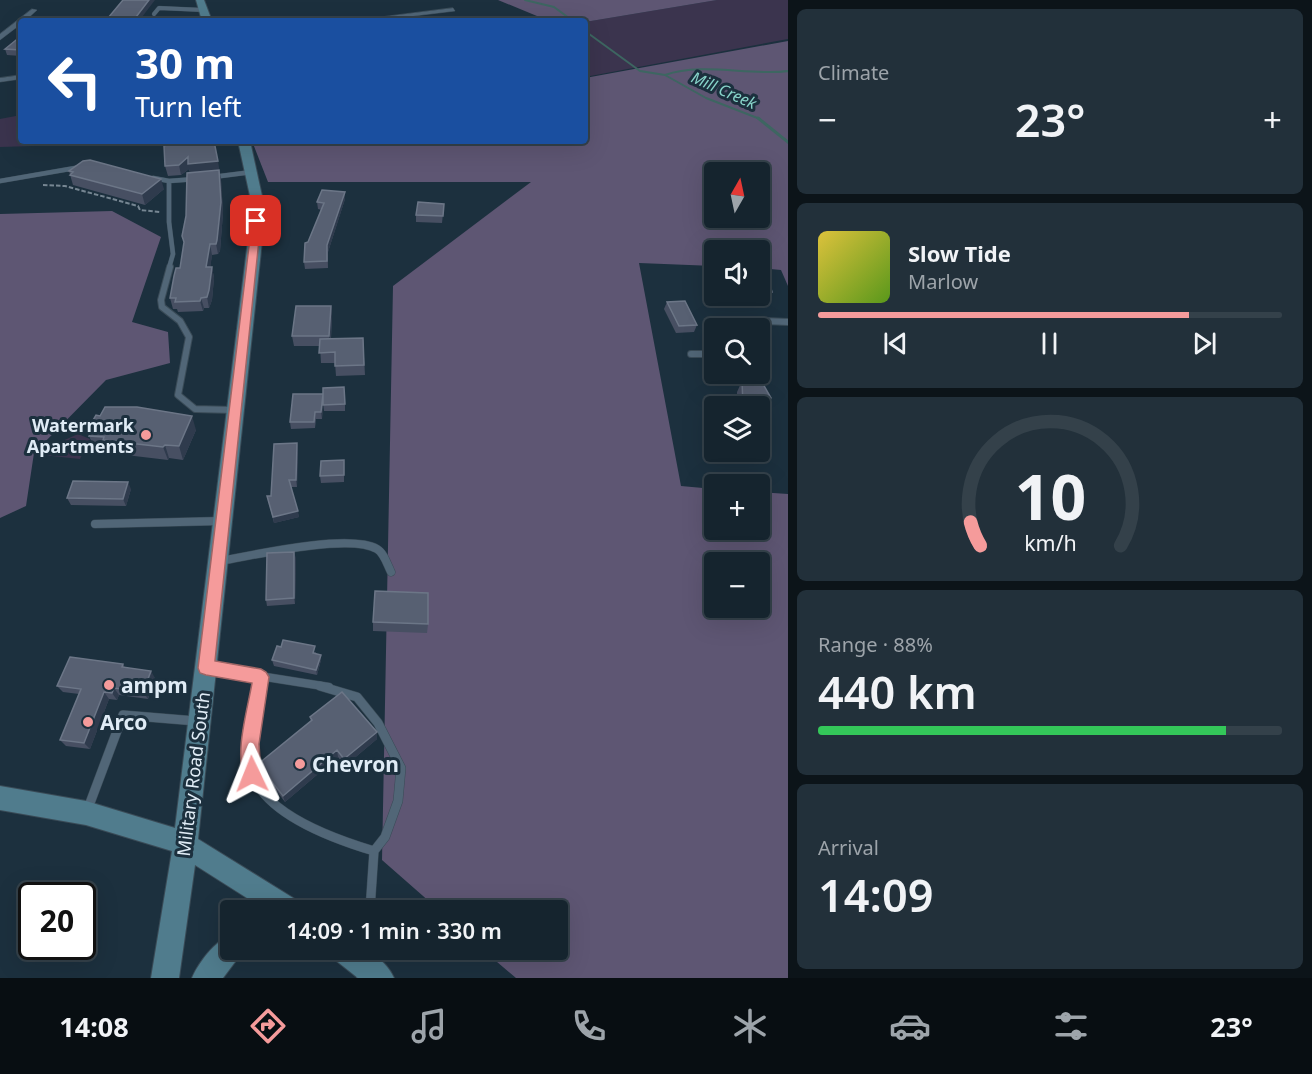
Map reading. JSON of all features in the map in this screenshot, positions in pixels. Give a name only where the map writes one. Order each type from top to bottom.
[{"type":"main road","points":[[200,0],[206,18]]},
{"type":"main road","name":"Military Road South","points":[[165,978],[185,846],[200,722],[256,221],[252,172],[245,144]]},
{"type":"main road","points":[[0,798],[86,813],[137,827],[185,846],[216,862],[274,900]]},
{"type":"main road","points":[[206,978],[221,960]]},
{"type":"street","points":[[24,18],[34,10]]},
{"type":"street","points":[[380,18],[453,10]]},
{"type":"street","points":[[0,38],[18,23]]},
{"type":"street","points":[[0,80],[18,77]]},
{"type":"lane","points":[[154,14],[159,8],[203,10]]},
{"type":"lane","points":[[0,180],[93,165]]},
{"type":"lane","points":[[208,178],[252,172]]},
{"type":"lane","points":[[146,176],[169,182],[199,179]]},
{"type":"lane","points":[[169,182],[171,185],[169,212],[173,254],[161,300],[162,307],[180,321],[189,337],[178,396],[190,408],[236,410]]},
{"type":"lane","points":[[770,321],[788,322]]},
{"type":"lane","points":[[691,354],[704,354]]},
{"type":"lane","points":[[95,524],[223,521]]},
{"type":"lane","points":[[218,561],[325,545],[362,544],[376,548],[384,557],[391,572]]},
{"type":"lane","points":[[206,668],[329,687],[357,697],[378,723],[401,768],[398,801],[385,837],[374,851],[371,900]]},
{"type":"lane","points":[[261,677],[251,744],[252,774],[264,792],[285,813],[328,834],[374,851]]},
{"type":"lane","points":[[86,813],[123,716],[200,722]]},
{"type":"path","points":[[39,185],[65,186],[138,206],[140,210],[169,212]]},
{"type":"shaded area","points":[[498,0],[717,0],[588,22],[588,18],[542,18]]},
{"type":"shaded area","points":[[717,0],[788,0],[788,39],[588,76],[588,22]]},
{"type":"shaded area","points":[[788,41],[788,286],[781,270],[770,269],[770,240],[704,240],[704,266],[639,263],[681,486],[704,488],[704,540],[770,540],[770,493],[788,494],[788,978],[516,978],[495,960],[568,960],[568,900],[428,900],[382,860],[393,286],[531,182],[268,182],[253,144],[588,144],[588,77]]},
{"type":"shaded area","points":[[18,116],[18,144],[97,144],[0,147],[0,119]]},
{"type":"shaded area","points":[[112,211],[161,237],[132,322],[168,332],[170,363],[106,380],[34,453],[26,506],[0,518],[0,214]]},
{"type":"shaded area","points":[[78,434],[90,439],[80,459],[42,455],[40,451]]},
{"type":"building","points":[[123,0],[149,0],[135,18],[108,18]]},
{"type":"building","points":[[18,38],[18,50],[5,49]]},
{"type":"building","points":[[169,144],[215,144],[218,161],[188,164],[188,157],[179,165],[165,166],[164,146]]},
{"type":"building","points":[[90,160],[161,179],[142,194],[70,175],[73,172],[69,171],[83,161]]},
{"type":"building","points":[[219,170],[221,202],[217,240],[216,244],[210,244],[206,267],[212,267],[207,297],[201,298],[200,301],[175,302],[176,298],[170,298],[176,268],[180,268],[184,242],[182,236],[186,216],[187,173]]},
{"type":"building","points":[[322,190],[345,192],[327,245],[327,261],[304,262],[305,243],[308,242],[324,203],[317,202]]},
{"type":"building","points":[[418,202],[444,204],[443,216],[416,215]]},
{"type":"building","points":[[685,301],[697,325],[679,326],[667,302]]},
{"type":"building","points":[[296,306],[331,306],[329,336],[292,336]]},
{"type":"building","points":[[363,338],[364,365],[335,366],[335,352],[319,353],[320,339]]},
{"type":"building","points":[[742,384],[763,384],[770,396],[743,396]]},
{"type":"building","points":[[344,387],[345,404],[323,405],[323,388]]},
{"type":"building","points":[[293,394],[323,394],[321,412],[315,412],[314,422],[290,422]]},
{"type":"building","points":[[105,407],[137,407],[192,416],[179,446],[165,445],[163,447],[103,440],[104,437],[89,436],[93,428],[89,427],[96,415],[100,416]]},
{"type":"building","points":[[297,443],[296,480],[289,480],[298,511],[273,517],[267,496],[271,496],[274,444]]},
{"type":"building","points":[[344,460],[344,475],[320,476],[321,461]]},
{"type":"building","points":[[73,481],[128,482],[123,499],[67,498]]},
{"type":"building","points":[[294,552],[294,598],[266,600],[267,553]]},
{"type":"building","points":[[375,591],[428,593],[428,624],[373,622]]},
{"type":"building","points":[[283,640],[315,646],[313,653],[321,655],[316,670],[272,660],[277,646],[281,647]]},
{"type":"building","points":[[70,657],[123,664],[122,667],[151,671],[143,692],[114,688],[112,693],[104,692],[84,743],[60,740],[81,689],[57,686]]},
{"type":"building","points":[[342,692],[377,732],[344,759],[337,750],[283,796],[258,764],[312,720],[310,717]]},
{"type":"waterway","name":"Mill Creek","points":[[525,0],[554,7],[569,18]]},
{"type":"waterway","name":"Mill Creek","points":[[588,33],[640,71],[665,75]]},
{"type":"waterway","points":[[665,75],[680,71],[710,69],[788,71]]},
{"type":"waterway","name":"Mill Creek","points":[[665,75],[706,98],[759,118]]},
{"type":"waterway","name":"Mill Creek","points":[[759,118],[788,142]]},
{"type":"place","name":"Watermark Apartments","points":[[146,435]]},
{"type":"place","name":"ampm","points":[[109,685]]},
{"type":"place","name":"Arco","points":[[88,722]]},
{"type":"place","name":"Chevron","points":[[300,764]]},
{"type":"route","points":[[252,774],[251,744],[261,677],[206,668],[256,221]]}]
